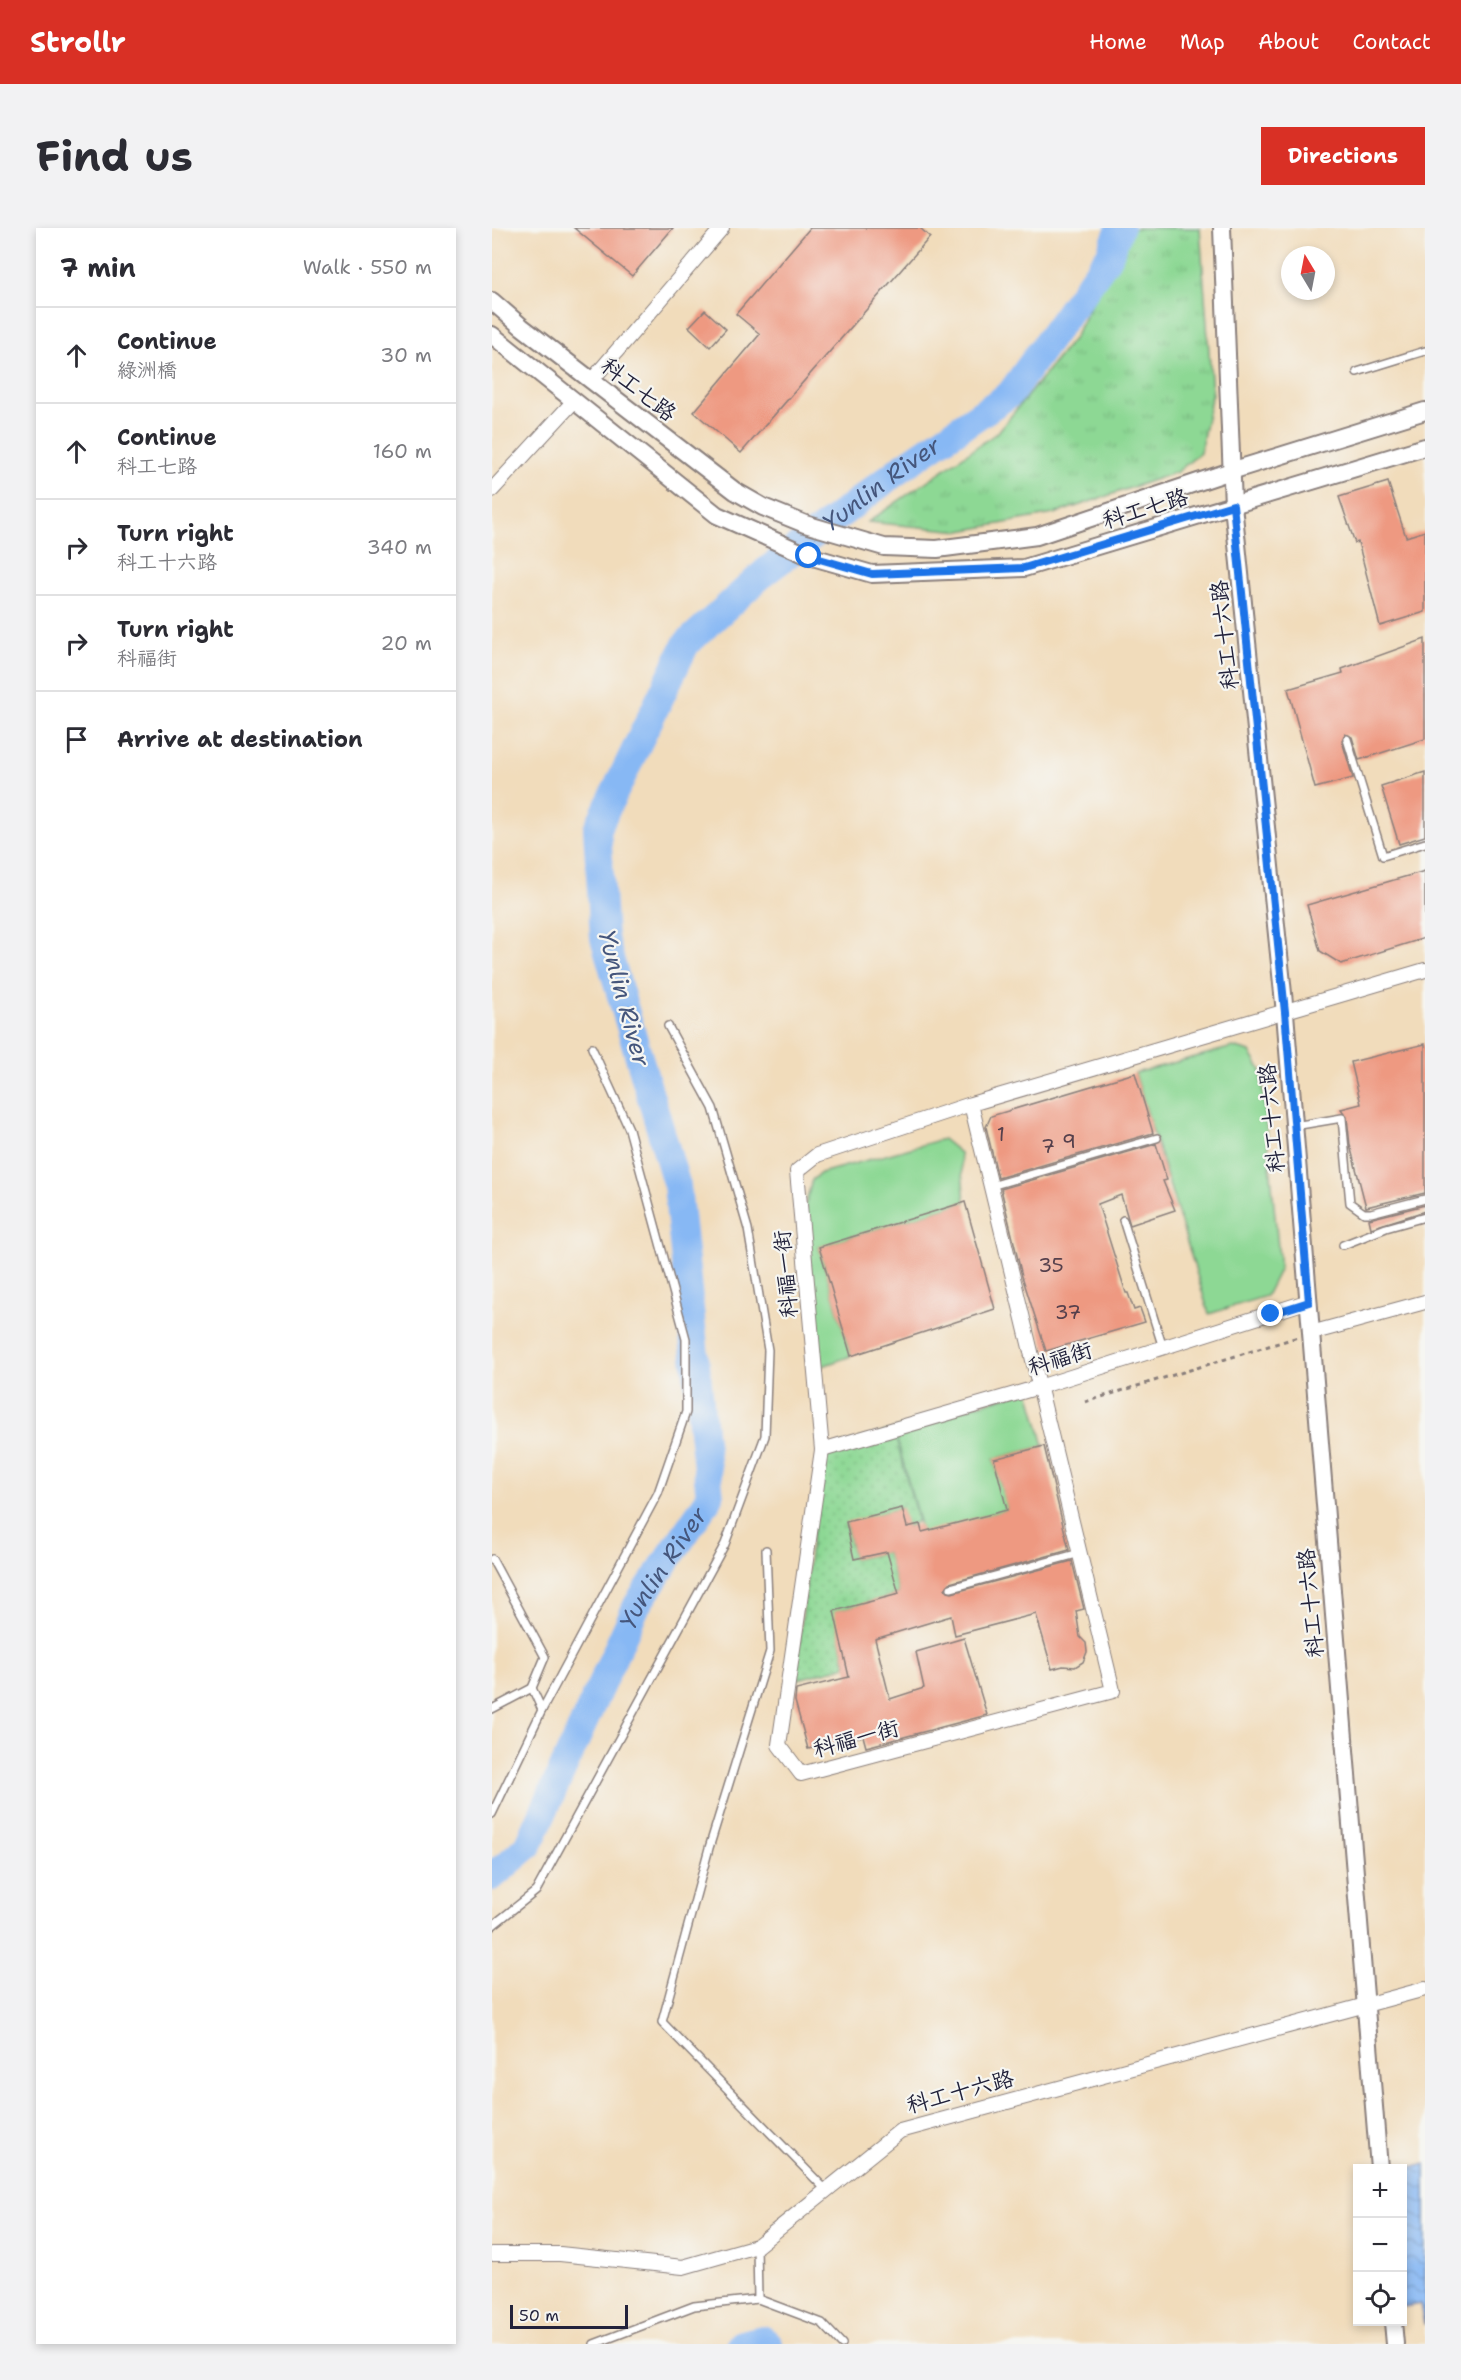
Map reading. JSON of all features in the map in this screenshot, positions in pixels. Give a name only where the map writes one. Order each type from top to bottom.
[{"type":"street","points":[[492,490],[574,401],[722,228]]},
{"type":"street","name":"科工十六路","points":[[1222,228],[1233,505],[1285,1012],[1379,2164]]},
{"type":"street","name":"科工七路","points":[[492,301],[522,327],[735,491],[763,507],[805,524],[884,547],[937,549],[1037,536],[1231,471],[1425,411]]},
{"type":"street","points":[[492,335],[574,401]]},
{"type":"street","name":"科工七路","points":[[574,401],[717,515],[809,556],[872,574],[1024,568],[1425,447]]},
{"type":"street","name":"科福一街","points":[[971,1104],[1113,1691],[801,1774],[779,1744],[822,1450],[797,1171],[816,1155],[971,1104],[1425,970]]},
{"type":"street","name":"科福街","points":[[822,1450],[1040,1387],[1309,1302]]},
{"type":"street","points":[[1311,1333],[1425,1302]]},
{"type":"street","points":[[1365,2006],[1425,1989]]},
{"type":"street","name":"科工十六路","points":[[492,2254],[560,2254],[682,2267],[757,2246],[900,2131],[1365,2006]]},
{"type":"street","points":[[1393,2326],[1395,2344]]},
{"type":"lane","points":[[1357,372],[1425,351]]},
{"type":"lane","points":[[1347,739],[1383,856],[1425,843]]},
{"type":"lane","points":[[492,1926],[536,1891],[725,1544],[765,1436],[768,1350],[748,1229],[714,1108],[669,1026]]},
{"type":"lane","points":[[492,1814],[542,1710],[657,1493],[686,1412],[686,1339],[629,1129],[592,1048]]},
{"type":"lane","points":[[1294,1125],[1342,1118],[1350,1203],[1364,1213],[1425,1199]]},
{"type":"lane","points":[[991,1186],[1157,1138]]},
{"type":"lane","points":[[1343,1245],[1386,1228],[1425,1217]]},
{"type":"lane","points":[[1123,1220],[1163,1348]]},
{"type":"lane","points":[[766,1550],[770,1651],[709,1848],[662,2022],[827,2191]]},
{"type":"lane","points":[[951,1588],[1080,1553]]},
{"type":"lane","points":[[492,1559],[545,1657],[532,1688],[492,1709]]},
{"type":"lane","points":[[532,1688],[542,1710]]},
{"type":"lane","points":[[757,2246],[758,2299]]},
{"type":"lane","points":[[594,2344],[693,2306],[758,2299],[822,2324],[842,2344]]},
{"type":"path","points":[[1085,1402],[1311,1333]]},
{"type":"green space","points":[[1130,228],[1200,228],[1212,393],[1200,453],[1177,472],[1054,514],[961,531],[868,522],[998,432],[1074,338]]},
{"type":"green space","points":[[1233,1047],[1250,1052],[1261,1070],[1280,1268],[1266,1296],[1209,1314],[1135,1073]]},
{"type":"green space","points":[[943,1139],[960,1153],[965,1202],[819,1247],[851,1356],[820,1367],[804,1210],[812,1180],[821,1173]]},
{"type":"green space","points":[[1029,1390],[1044,1446],[994,1459],[1007,1510],[922,1533],[894,1429]]},
{"type":"green space","points":[[894,1429],[918,1521],[907,1527],[901,1508],[846,1523],[854,1559],[887,1552],[899,1594],[835,1611],[846,1666],[795,1680],[822,1450]]},
{"type":"water","points":[[1425,2163],[1425,2324],[1420,2304],[1407,2306],[1407,2168]]},
{"type":"building","points":[[574,228],[673,228],[632,276]]},
{"type":"building","points":[[810,228],[920,228],[930,237],[741,453],[694,412],[760,334],[736,314]]},
{"type":"building","points":[[705,310],[726,329],[710,347],[689,327]]},
{"type":"building","points":[[1388,482],[1406,537],[1425,531],[1425,612],[1380,626],[1358,542],[1355,543],[1339,497]]},
{"type":"building","points":[[1425,639],[1425,739],[1359,760],[1352,737],[1345,734],[1342,741],[1353,778],[1315,788],[1288,689],[1343,673],[1342,669]]},
{"type":"building","points":[[1425,772],[1425,836],[1399,844],[1381,786]]},
{"type":"building","points":[[1425,871],[1425,938],[1341,964],[1320,951],[1307,905]]},
{"type":"building","points":[[1425,1044],[1425,1193],[1366,1207],[1350,1145],[1347,1117],[1341,1109],[1361,1104],[1351,1062]]},
{"type":"building","points":[[1135,1073],[1153,1133],[998,1178],[986,1127],[991,1116]]},
{"type":"building","points":[[1156,1144],[1167,1180],[1163,1181],[1175,1210],[1130,1225],[1121,1195],[1098,1204],[1126,1293],[1128,1293],[1134,1310],[1140,1308],[1145,1322],[1046,1351],[1022,1276],[1001,1189]]},
{"type":"building","points":[[965,1202],[995,1309],[851,1356],[819,1247]]},
{"type":"building","points":[[1425,1205],[1425,1211],[1371,1228],[1369,1219]]},
{"type":"building","points":[[1044,1446],[1069,1550],[950,1583],[945,1589],[952,1593],[1072,1561],[1084,1609],[1076,1611],[1080,1637],[1086,1643],[1087,1652],[1083,1662],[1075,1667],[1063,1666],[1052,1669],[1036,1614],[955,1635],[951,1616],[875,1639],[890,1699],[924,1688],[916,1652],[964,1638],[987,1715],[866,1747],[863,1736],[808,1749],[795,1701],[796,1690],[849,1677],[834,1611],[899,1594],[887,1552],[854,1559],[846,1522],[902,1508],[907,1527],[920,1524],[922,1532],[1007,1510],[994,1459]]},
{"type":"waterway","name":"Yunlin River","points":[[492,1877],[528,1846],[637,1605],[710,1497],[677,1186],[604,938],[597,829],[686,644],[765,572],[907,464],[1010,394],[1109,256],[1120,228]]},
{"type":"waterway","points":[[741,2344],[762,2339],[769,2344]]},
{"type":"route","points":[[809,556],[872,574],[1024,568],[1233,505],[1285,1012],[1309,1302],[1271,1314]]}]
